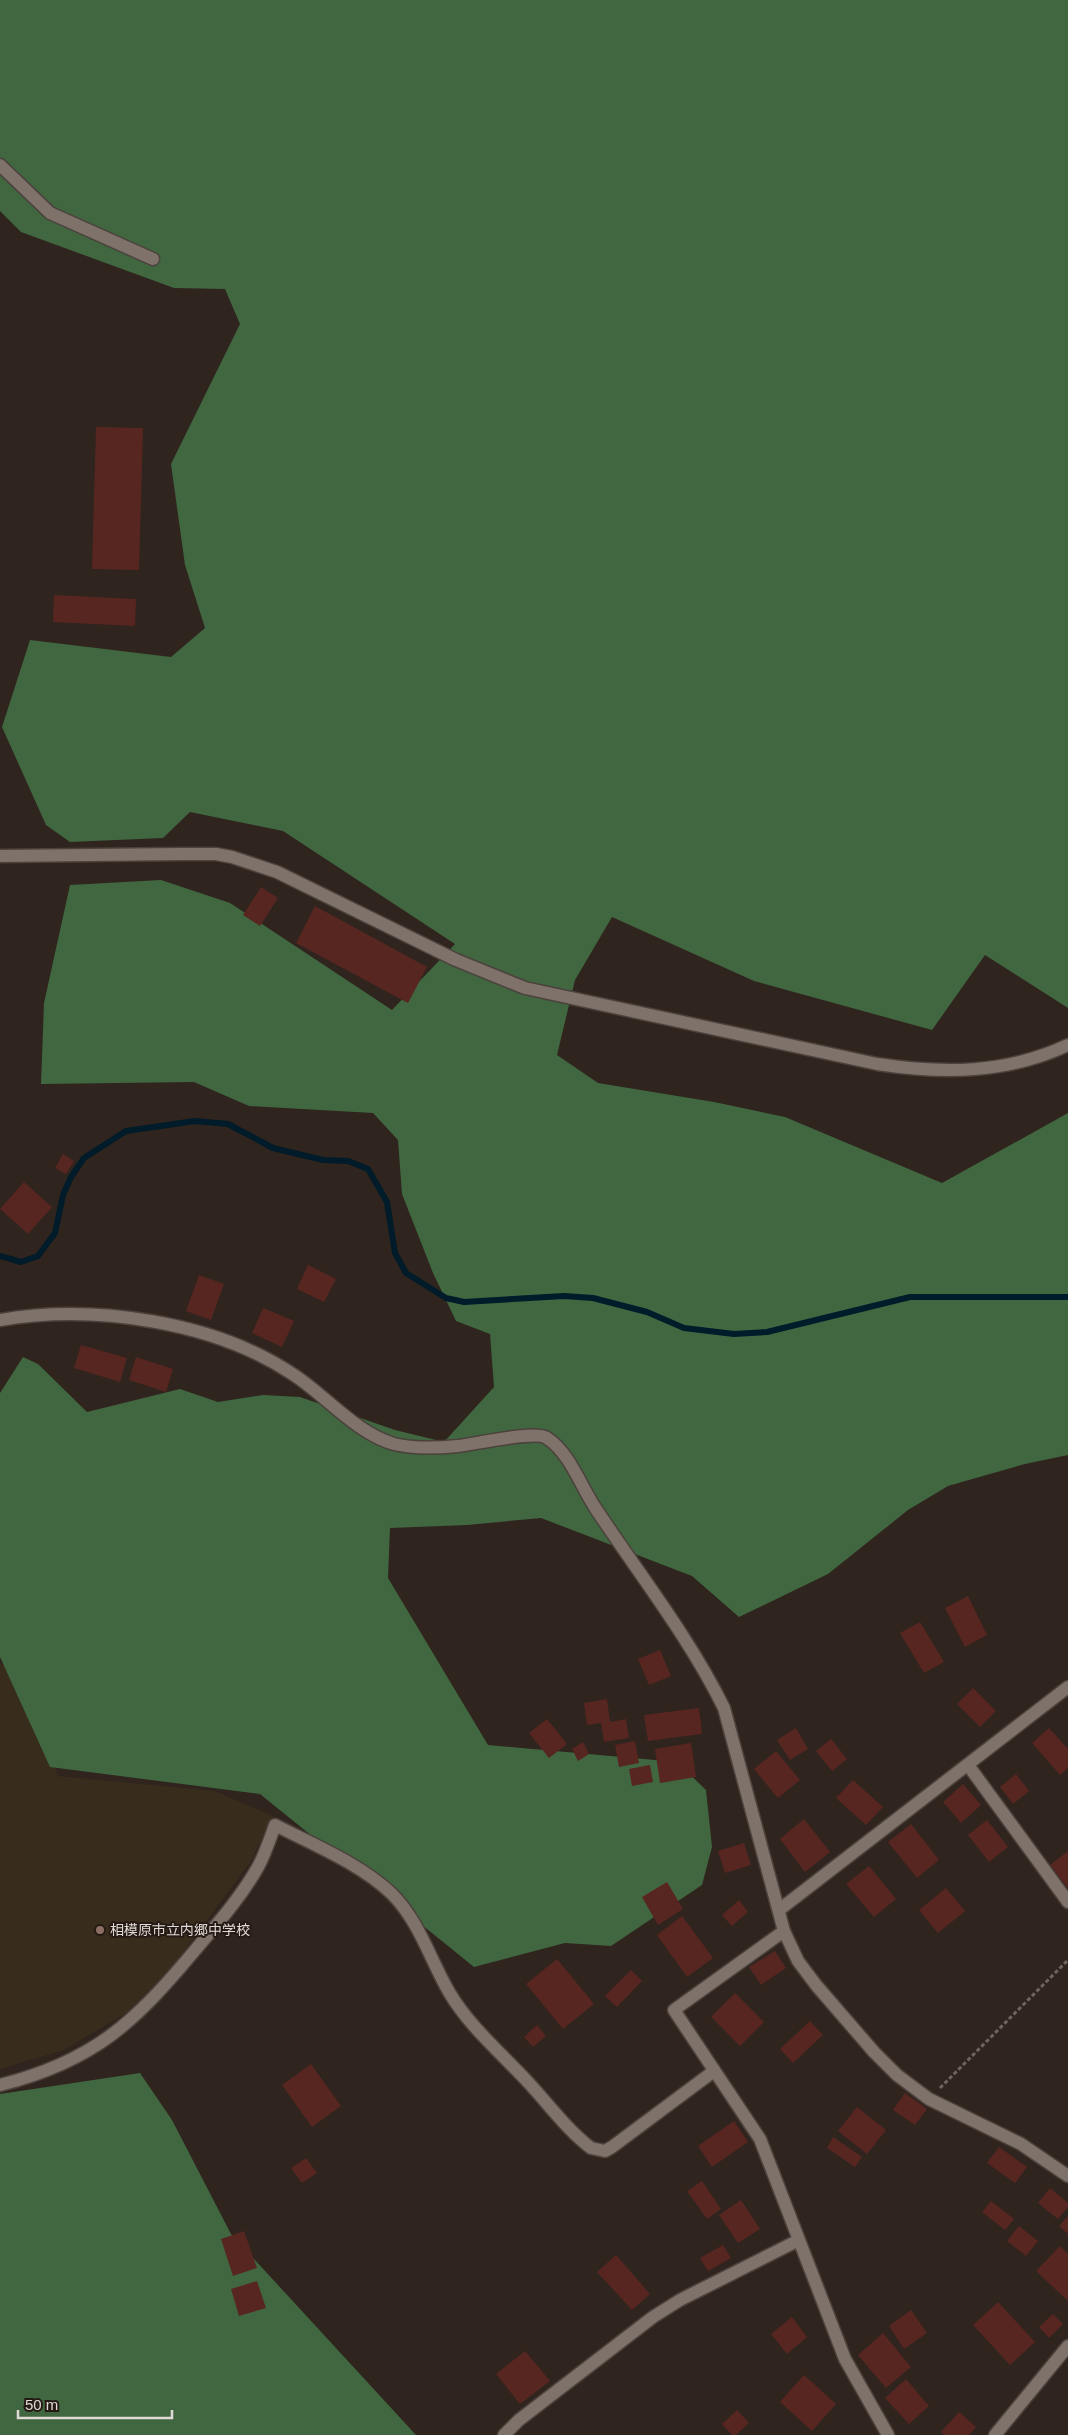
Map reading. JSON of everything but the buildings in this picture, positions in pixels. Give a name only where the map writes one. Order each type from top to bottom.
[{"type":"street","points":[[0,165],[50,213],[153,259]]},
{"type":"street","points":[[0,856],[208,854],[232,857],[277,872],[423,945],[490,975],[525,988],[877,1064],[934,1071],[995,1068],[1034,1059],[1068,1045]]},
{"type":"street","points":[[0,1320],[44,1314],[97,1313],[139,1319],[208,1336],[280,1366],[366,1430],[386,1441],[401,1446],[456,1446],[532,1434],[545,1436],[555,1444],[570,1464],[594,1506],[683,1637],[724,1708],[784,1931],[798,1961],[867,2044],[897,2074],[929,2099],[1021,2144],[1068,2176]]},
{"type":"street","points":[[779,1910],[1068,1688]]},
{"type":"street","points":[[968,1765],[1068,1902]]},
{"type":"street","points":[[0,2085],[32,2076],[83,2054],[108,2038],[136,2016],[159,1994],[245,1888],[259,1866],[275,1825],[336,1857],[368,1876],[392,1894],[417,1927],[449,1992],[472,2026],[591,2148],[605,2151],[612,2147],[714,2071]]},
{"type":"street","points":[[784,1931],[674,2010],[760,2139],[845,2359],[888,2435]]},
{"type":"street","points":[[504,2435],[526,2414],[653,2317],[680,2300],[799,2240]]},
{"type":"street","points":[[995,2435],[1068,2346]]},
{"type":"path","points":[[929,2099],[1068,1960]]},
{"type":"shaded area","name":"相模原市立内郷中学校","points":[[0,1663],[8,1668],[37,1705],[58,1776],[215,1791],[273,1816],[251,1861],[148,2000],[64,2050],[0,2069]]},
{"type":"green space","points":[[0,0],[1068,0],[1068,1008],[985,955],[932,1030],[754,981],[612,917],[575,980],[557,1055],[598,1083],[714,1102],[785,1117],[942,1183],[1068,1113],[1068,1455],[1025,1464],[948,1486],[908,1510],[828,1574],[739,1617],[692,1576],[541,1518],[467,1525],[390,1528],[388,1578],[488,1745],[677,1762],[706,1790],[712,1847],[702,1885],[611,1946],[565,1943],[474,1967],[260,1794],[50,1767],[0,1657],[0,1393],[23,1357],[38,1364],[87,1412],[180,1389],[218,1402],[263,1395],[300,1397],[395,1430],[444,1442],[494,1387],[490,1334],[456,1321],[433,1273],[402,1194],[398,1140],[373,1113],[249,1106],[194,1082],[41,1084],[44,1003],[70,885],[161,880],[230,903],[392,1010],[455,944],[283,831],[190,812],[163,838],[70,842],[46,825],[2,727],[30,640],[171,657],[205,628],[185,565],[171,464],[240,324],[225,289],[174,288],[21,232],[0,211]]},
{"type":"green space","points":[[140,2073],[172,2120],[231,2234],[416,2435],[0,2435],[0,2094]]},
{"type":"waterway","points":[[0,1256],[21,1262],[38,1256],[55,1233],[63,1195],[71,1177],[84,1158],[126,1131],[195,1121],[228,1124],[273,1148],[323,1160],[348,1161],[368,1169],[387,1202],[395,1253],[406,1273],[446,1298],[464,1302],[564,1296],[593,1298],[647,1312],[684,1328],[734,1334],[767,1332],[910,1297],[1068,1297]]},
{"type":"place","name":"相模原市立内郷中学校","points":[[100,1930]]}]
